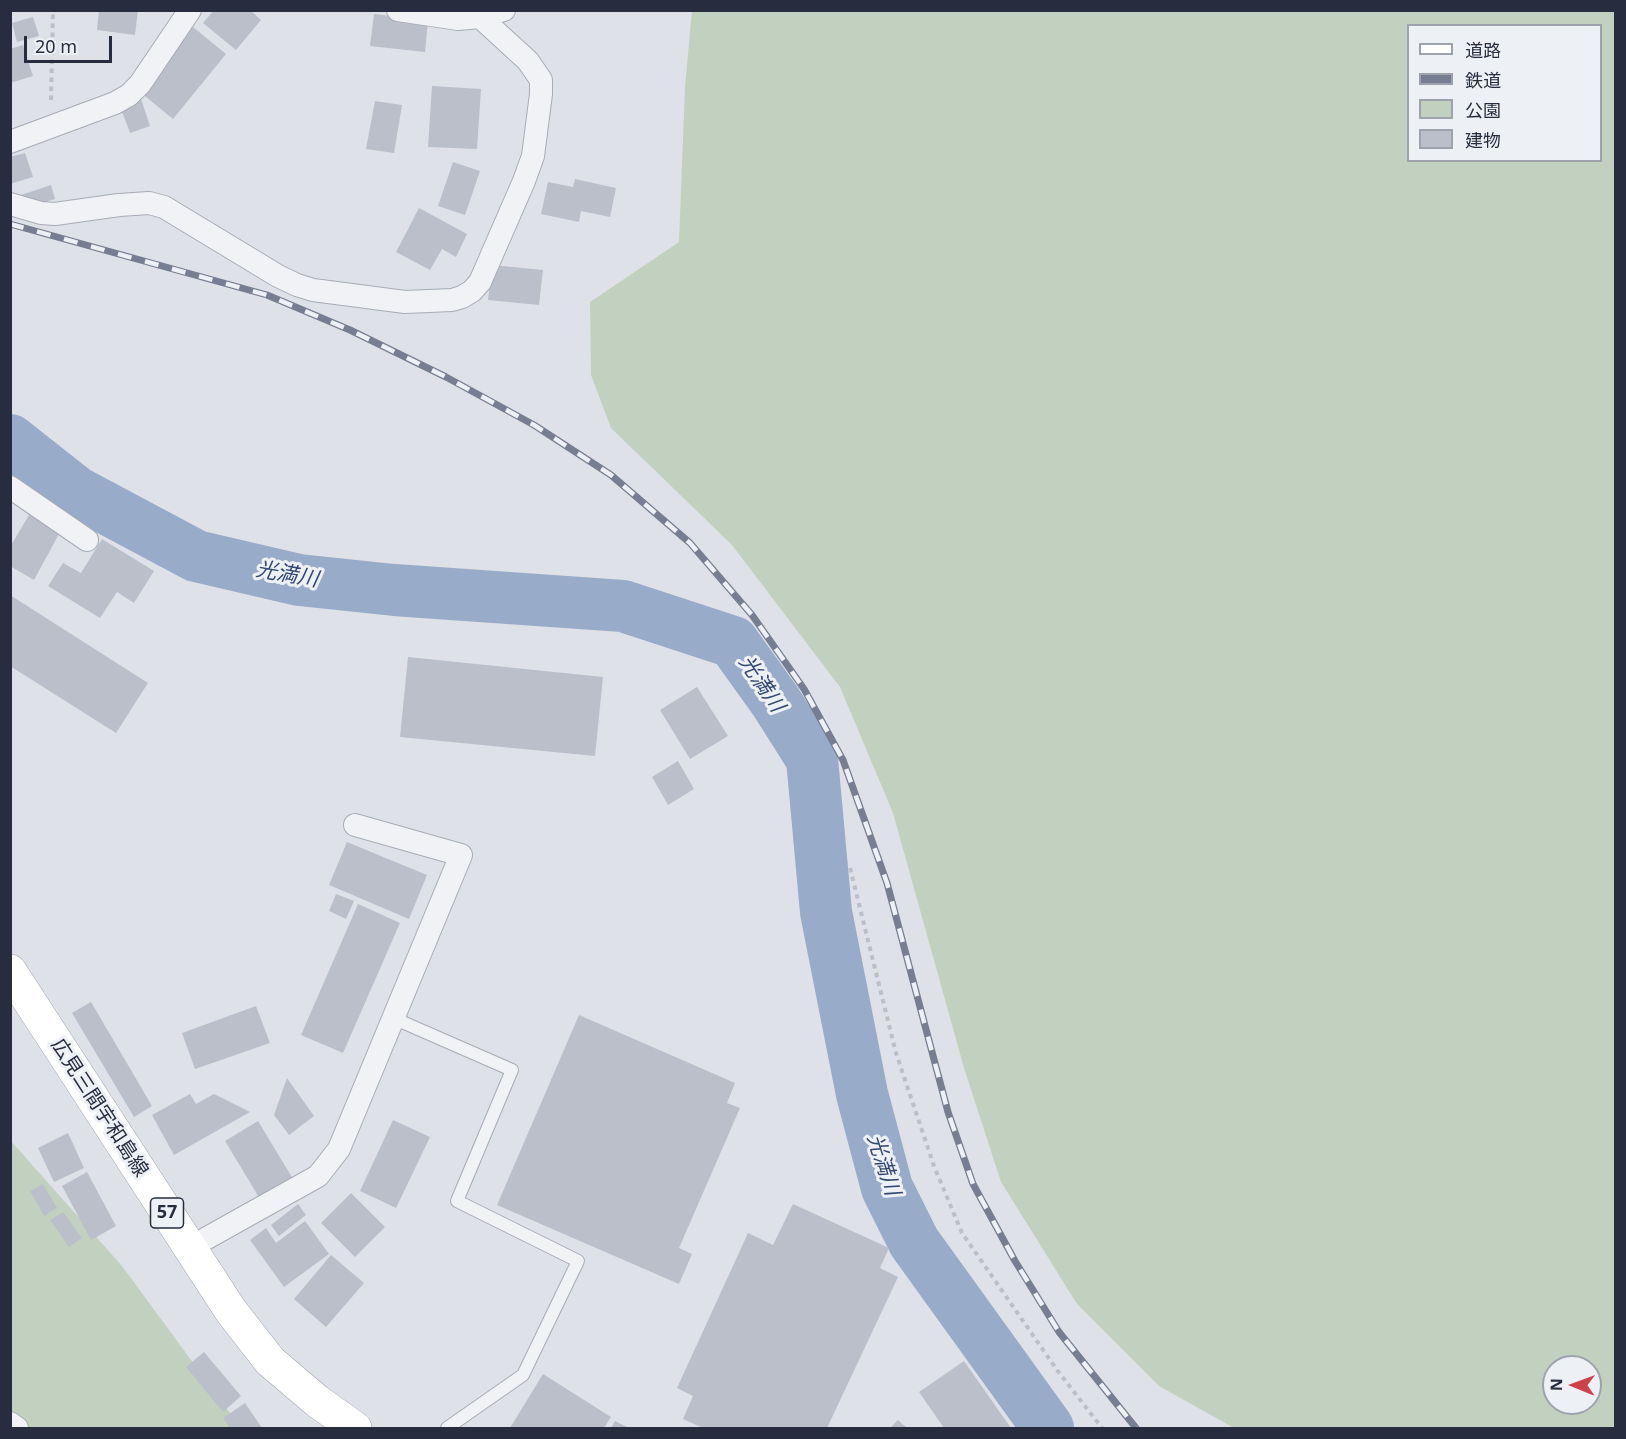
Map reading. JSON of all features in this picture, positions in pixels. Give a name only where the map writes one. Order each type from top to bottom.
[{"type":"main road","name":"広見三間宇和島線","points":[[10,970],[231,1311],[270,1361],[323,1415],[355,1428]]},
{"type":"street","points":[[398,10],[458,19],[480,17],[504,10]]},
{"type":"street","points":[[10,142],[115,103],[129,95],[140,84],[190,11]]},
{"type":"street","points":[[10,204],[41,213],[55,214],[150,203],[164,207],[279,276],[313,290],[405,302],[452,300],[462,297],[480,282],[524,181],[533,156],[541,94],[541,80],[528,61],[480,17]]},
{"type":"street","points":[[10,487],[87,540]]},
{"type":"street","points":[[189,1248],[318,1176],[339,1149],[460,855],[355,825]]},
{"type":"street","points":[[10,1423],[17,1428]]},
{"type":"lane","points":[[393,1018],[512,1070],[457,1201],[578,1261],[523,1375],[447,1428]]},
{"type":"path","points":[[50,128],[53,10]]},
{"type":"path","points":[[850,868],[896,1053],[934,1166],[962,1233],[1057,1370],[1102,1428]]},
{"type":"green space","points":[[692,10],[1615,11],[1615,1428],[1234,1428],[1159,1386],[1077,1304],[1001,1182],[964,1068],[893,813],[840,687],[732,545],[611,428],[591,375],[590,302],[679,242],[685,87]]},
{"type":"green space","points":[[10,1140],[122,1266],[241,1428],[11,1428]]},
{"type":"building","points":[[99,10],[138,10],[135,35],[97,30]]},
{"type":"building","points":[[214,10],[250,10],[261,20],[236,50],[203,23]]},
{"type":"building","points":[[374,14],[428,20],[425,52],[370,46]]},
{"type":"building","points":[[33,17],[39,36],[17,42],[12,23]]},
{"type":"building","points":[[193,27],[226,54],[173,119],[140,92]]},
{"type":"building","points":[[23,45],[33,76],[10,83],[10,49]]},
{"type":"building","points":[[432,86],[481,89],[477,149],[428,147]]},
{"type":"building","points":[[141,99],[150,126],[130,133],[120,106]]},
{"type":"building","points":[[375,101],[402,105],[394,153],[366,149]]},
{"type":"building","points":[[25,153],[33,177],[10,184],[10,157]]},
{"type":"building","points":[[453,162],[480,171],[465,215],[438,206]]},
{"type":"building","points":[[575,179],[616,188],[610,217],[581,211],[579,222],[541,214],[548,182],[573,187]]},
{"type":"building","points":[[51,185],[55,199],[26,208],[21,195]]},
{"type":"building","points":[[419,208],[467,234],[456,257],[442,249],[430,270],[396,252]]},
{"type":"building","points":[[492,265],[543,270],[539,305],[488,300]]},
{"type":"building","points":[[29,515],[60,532],[34,580],[10,566],[10,547]]},
{"type":"building","points":[[102,539],[154,571],[134,603],[117,592],[100,618],[48,586],[63,563],[81,573]]},
{"type":"building","points":[[10,595],[148,683],[116,733],[10,666]]},
{"type":"building","points":[[408,657],[603,677],[595,756],[400,737]]},
{"type":"building","points":[[697,687],[728,736],[690,759],[660,710]]},
{"type":"building","points":[[678,761],[694,789],[668,805],[652,777]]},
{"type":"building","points":[[347,842],[427,875],[409,919],[329,885]]},
{"type":"building","points":[[336,894],[354,901],[346,919],[329,911]]},
{"type":"building","points":[[358,904],[400,923],[343,1053],[301,1035]]},
{"type":"building","points":[[91,1002],[152,1106],[134,1117],[72,1013]]},
{"type":"building","points":[[256,1006],[270,1043],[195,1069],[182,1033]]},
{"type":"building","points":[[579,1015],[735,1083],[727,1103],[740,1108],[679,1248],[692,1254],[679,1284],[497,1205]]},
{"type":"building","points":[[287,1078],[314,1116],[289,1135],[274,1115]]},
{"type":"building","points":[[190,1094],[196,1104],[214,1094],[250,1112],[174,1155],[152,1115]]},
{"type":"building","points":[[393,1120],[430,1137],[396,1208],[360,1191]]},
{"type":"building","points":[[258,1121],[293,1179],[260,1199],[225,1141]]},
{"type":"building","points":[[68,1133],[84,1168],[54,1182],[38,1148]]},
{"type":"building","points":[[87,1172],[116,1226],[91,1240],[62,1186]]},
{"type":"building","points":[[43,1184],[57,1208],[44,1216],[30,1191]]},
{"type":"building","points":[[351,1193],[385,1227],[355,1257],[321,1223]]},
{"type":"building","points":[[298,1204],[306,1215],[279,1236],[271,1225]]},
{"type":"building","points":[[793,1204],[889,1248],[880,1268],[898,1277],[827,1428],[703,1428],[683,1419],[693,1396],[677,1388],[748,1233],[773,1245]]},
{"type":"building","points":[[63,1212],[82,1238],[69,1247],[50,1220]]},
{"type":"building","points":[[305,1221],[329,1254],[284,1287],[250,1240],[266,1228],[276,1243]]},
{"type":"building","points":[[331,1255],[364,1283],[326,1327],[294,1299]]},
{"type":"building","points":[[204,1352],[241,1396],[223,1412],[186,1367]]},
{"type":"building","points":[[964,1361],[1011,1428],[944,1428],[919,1392]]},
{"type":"building","points":[[543,1374],[611,1417],[604,1428],[510,1428]]},
{"type":"building","points":[[245,1403],[262,1428],[230,1428],[223,1418]]},
{"type":"building","points":[[898,1420],[907,1428],[890,1428]]},
{"type":"building","points":[[615,1421],[629,1428],[611,1428]]},
{"type":"waterway","name":"光満川","points":[[10,440],[76,492],[196,556],[299,580],[394,590],[623,606],[733,642],[776,702],[812,759],[826,912],[862,1094],[887,1188],[914,1242],[1048,1428]]},
{"type":"railway","points":[[10,224],[267,295],[350,330],[446,377],[534,425],[611,475],[690,543],[752,615],[804,689],[843,760],[887,883],[948,1112],[973,1184],[1015,1261],[1059,1332],[1136,1428]]}]
